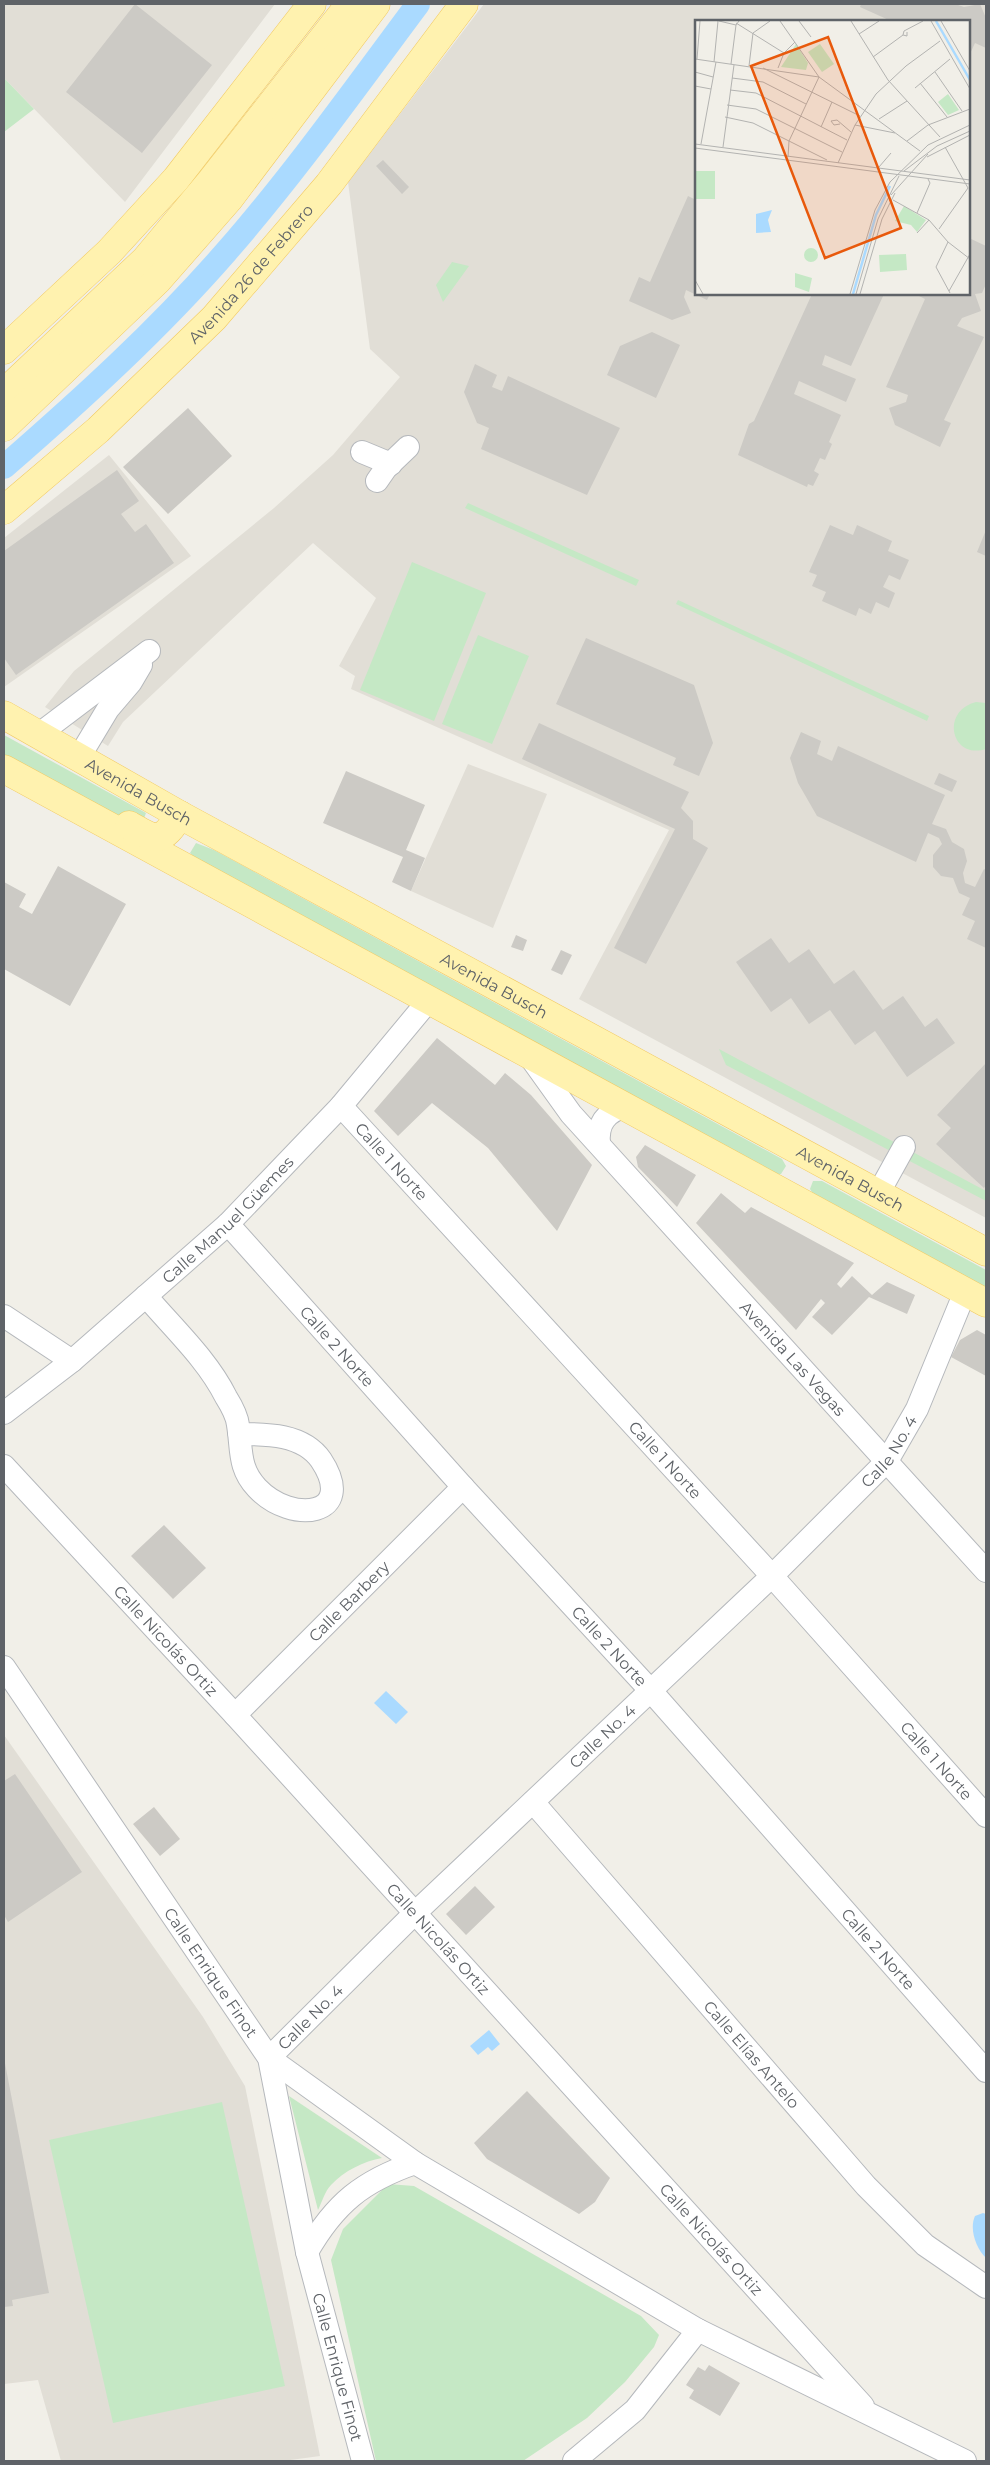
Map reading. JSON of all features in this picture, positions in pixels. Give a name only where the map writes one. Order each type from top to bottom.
[{"type":"main road","points":[[4,350],[109,252],[176,179],[312,4]]},
{"type":"main road","points":[[4,393],[145,260],[211,181],[350,4]]},
{"type":"main road","points":[[4,426],[158,280],[229,199],[376,4]]},
{"type":"main road","name":"Avenida 26 de Febrero","points":[[4,510],[98,430],[214,318],[329,184],[464,4]]},
{"type":"main road","name":"Avenida Busch","points":[[4,715],[180,816],[986,1252]]},
{"type":"main road","points":[[4,769],[976,1298]]},
{"type":"main road","points":[[47,793],[83,799],[151,837],[160,838],[168,834],[180,816]]},
{"type":"main road","points":[[784,1192],[805,1153]]},
{"type":"street","points":[[362,452],[384,472],[408,447]]},
{"type":"street","points":[[38,735],[149,651],[131,682],[108,709],[94,730],[78,758]]},
{"type":"street","name":"Calle Manuel Güemes","points":[[4,1413],[72,1361],[228,1224],[341,1106],[428,1000]]},
{"type":"street","name":"Avenida Las Vegas","points":[[527,1053],[571,1114],[986,1571]]},
{"type":"street","name":"Calle 1 Norte","points":[[341,1106],[772,1576],[986,1816]]},
{"type":"street","points":[[599,1144],[598,1130],[603,1118],[614,1110],[626,1106]]},
{"type":"street","points":[[878,1194],[904,1147]]},
{"type":"street","name":"Calle 2 Norte","points":[[228,1224],[463,1487],[652,1691],[986,2071]]},
{"type":"street","points":[[146,1296],[200,1358],[226,1396],[238,1424],[238,1434]]},
{"type":"street","name":"Calle No. 4","points":[[269,2058],[415,1913],[652,1691],[772,1576],[887,1461],[976,1298]]},
{"type":"street","points":[[4,1316],[72,1361]]},
{"type":"street","name":"Calle Nicolás Ortiz","points":[[4,1466],[235,1715],[871,2416]]},
{"type":"street","name":"Calle Barbery","points":[[235,1715],[463,1487]]},
{"type":"street","name":"Calle Enrique Finot","points":[[4,1668],[269,2058],[308,2252],[363,2461]]},
{"type":"street","name":"Calle Elías Antelo","points":[[533,1802],[866,2186],[924,2245],[986,2287]]},
{"type":"street","name":"Calle Nicolás Ortiz","points":[[269,2058],[415,2163],[698,2330],[965,2461]]},
{"type":"street","points":[[308,2252],[322,2227],[340,2205],[362,2186],[388,2172],[415,2163]]},
{"type":"street","points":[[574,2461],[635,2410],[698,2330]]},
{"type":"shaded area","points":[[4,4],[275,4],[125,202],[4,78]]},
{"type":"shaded area","points":[[484,4],[986,4],[986,1218],[579,999],[669,830],[351,689],[355,676],[339,666],[376,598],[313,543],[123,722],[108,746],[45,707],[74,671],[274,508],[333,455],[400,377],[370,349],[348,182]]},
{"type":"shaded area","points":[[109,455],[191,556],[4,687],[4,538]]},
{"type":"shaded area","points":[[468,764],[547,794],[493,928],[411,891]]},
{"type":"shaded area","points":[[4,1735],[203,2017],[245,2086],[320,2456],[283,2461],[61,2461],[38,2380],[4,2384]]},
{"type":"green space","points":[[4,78],[34,109],[4,132]]},
{"type":"green space","points":[[452,262],[469,266],[443,302],[436,285]]},
{"type":"green space","points":[[468,503],[639,580],[636,586],[465,508]]},
{"type":"green space","points":[[412,562],[486,593],[434,721],[360,690]]},
{"type":"green space","points":[[678,600],[929,716],[927,721],[676,604]]},
{"type":"green space","points":[[478,635],[529,656],[492,744],[442,724]]},
{"type":"green space","points":[[976,702],[986,703],[986,749],[974,751],[965,748],[958,741],[954,733],[954,724],[957,715],[965,707]]},
{"type":"green space","points":[[4,735],[146,813],[142,824],[133,825],[4,757]]},
{"type":"green space","points":[[196,843],[214,850],[782,1159],[786,1166],[781,1174],[771,1174],[204,867],[190,853]]},
{"type":"green space","points":[[719,1049],[986,1191],[986,1201],[726,1065]]},
{"type":"green space","points":[[813,1181],[822,1181],[986,1270],[986,1290],[815,1197],[810,1189]]},
{"type":"green space","points":[[289,2096],[382,2158],[355,2167],[342,2175],[327,2190],[318,2210]]},
{"type":"green space","points":[[222,2102],[285,2386],[113,2423],[49,2140]]},
{"type":"green space","points":[[388,2184],[414,2186],[641,2316],[659,2335],[654,2347],[625,2382],[587,2418],[523,2461],[376,2461],[331,2260],[343,2229]]},
{"type":"water","points":[[386,1691],[408,1712],[396,1724],[374,1703]]},
{"type":"water","points":[[489,2030],[500,2044],[492,2051],[488,2047],[478,2055],[470,2046]]},
{"type":"water","points":[[983,2213],[986,2214],[986,2258],[979,2249],[973,2232],[975,2216]]},
{"type":"building","points":[[135,4],[212,65],[142,153],[66,92]]},
{"type":"building","points":[[861,4],[955,4],[964,7],[980,4],[986,18],[986,48],[975,43],[970,54],[970,20],[889,20],[860,7]]},
{"type":"building","points":[[383,160],[409,187],[402,194],[376,166]]},
{"type":"building","points":[[688,196],[695,200],[695,294],[686,290],[684,297],[691,313],[672,320],[629,301],[639,277],[650,282]]},
{"type":"building","points":[[970,238],[986,246],[986,284],[982,293],[975,294],[981,311],[962,318],[957,326],[984,337],[944,420],[951,423],[940,447],[895,425],[889,408],[906,402],[908,395],[886,387],[925,299],[919,296],[970,295]]},
{"type":"building","points":[[696,295],[710,295],[707,300]]},
{"type":"building","points":[[812,295],[884,295],[851,366],[825,355],[822,365],[856,379],[846,402],[799,381],[794,394],[841,415],[829,442],[832,444],[825,460],[820,458],[814,471],[819,474],[813,486],[808,484],[807,487],[738,455],[749,424],[754,421]]},
{"type":"building","points":[[652,332],[680,345],[656,398],[607,375],[620,346]]},
{"type":"building","points":[[475,364],[497,375],[492,387],[502,391],[508,376],[620,428],[587,495],[481,449],[489,428],[477,423],[464,392]]},
{"type":"building","points":[[188,408],[232,456],[168,514],[123,467]]},
{"type":"building","points":[[117,470],[139,501],[121,514],[135,532],[146,524],[174,563],[16,675],[4,658],[4,551]]},
{"type":"building","points":[[830,525],[853,535],[857,525],[892,541],[888,551],[909,560],[900,580],[889,575],[883,587],[895,593],[889,608],[876,602],[871,614],[859,608],[856,616],[822,601],[826,592],[812,586],[817,575],[809,572]]},
{"type":"building","points":[[986,530],[986,556],[977,552]]},
{"type":"building","points":[[586,638],[694,685],[713,743],[699,776],[673,765],[676,758],[556,704]]},
{"type":"building","points":[[539,723],[689,792],[681,808],[693,821],[693,839],[708,848],[646,964],[614,948],[675,829],[522,759]]},
{"type":"building","points":[[801,732],[821,741],[817,754],[832,761],[838,746],[945,795],[932,824],[946,829],[952,842],[964,849],[967,861],[963,873],[965,883],[975,887],[984,869],[986,870],[986,948],[967,939],[975,921],[962,915],[970,898],[959,893],[953,878],[941,876],[933,867],[933,855],[942,844],[939,838],[928,833],[916,862],[817,816],[798,783],[790,758]]},
{"type":"building","points":[[346,771],[425,805],[406,850],[425,858],[411,891],[392,882],[403,857],[323,823]]},
{"type":"building","points":[[939,773],[957,781],[952,792],[934,784]]},
{"type":"building","points":[[58,866],[126,904],[70,1006],[4,969],[4,882],[26,894],[19,907],[32,914]]},
{"type":"building","points":[[516,935],[527,940],[523,951],[511,947]]},
{"type":"building","points":[[771,938],[789,963],[809,949],[834,984],[854,970],[883,1010],[903,996],[925,1027],[937,1018],[955,1043],[907,1077],[875,1031],[855,1045],[830,1010],[809,1024],[791,998],[771,1012],[736,962]]},
{"type":"building","points":[[561,950],[572,955],[562,975],[551,970]]},
{"type":"building","points":[[437,1038],[495,1085],[505,1073],[531,1095],[592,1165],[557,1231],[488,1148],[432,1103],[398,1136],[374,1111]]},
{"type":"building","points":[[986,1063],[986,1185],[984,1188],[936,1144],[951,1128],[937,1115]]},
{"type":"building","points":[[645,1145],[696,1175],[677,1207],[638,1167],[636,1157]]},
{"type":"building","points":[[721,1193],[745,1213],[751,1207],[854,1263],[837,1284],[841,1288],[852,1276],[872,1295],[887,1282],[915,1295],[907,1314],[869,1297],[832,1335],[812,1317],[825,1303],[821,1299],[796,1330],[696,1223]]},
{"type":"building","points":[[977,1330],[986,1335],[986,1376],[951,1357],[960,1340]]},
{"type":"building","points":[[164,1525],[206,1568],[173,1599],[131,1556]]},
{"type":"building","points":[[15,1774],[82,1872],[8,1922],[4,1915],[4,1781]]},
{"type":"building","points":[[154,1807],[180,1839],[160,1856],[133,1824]]},
{"type":"building","points":[[475,1886],[495,1907],[466,1935],[446,1914]]},
{"type":"building","points":[[4,2058],[49,2293],[12,2300],[13,2306],[4,2307]]},
{"type":"building","points":[[527,2091],[610,2178],[595,2202],[579,2214],[487,2159],[474,2143]]},
{"type":"building","points":[[709,2365],[740,2383],[720,2416],[689,2398],[694,2390],[686,2385],[698,2367],[705,2371]]},
{"type":"waterway","points":[[4,467],[119,363],[174,309],[226,252],[301,161],[418,4]]}]
